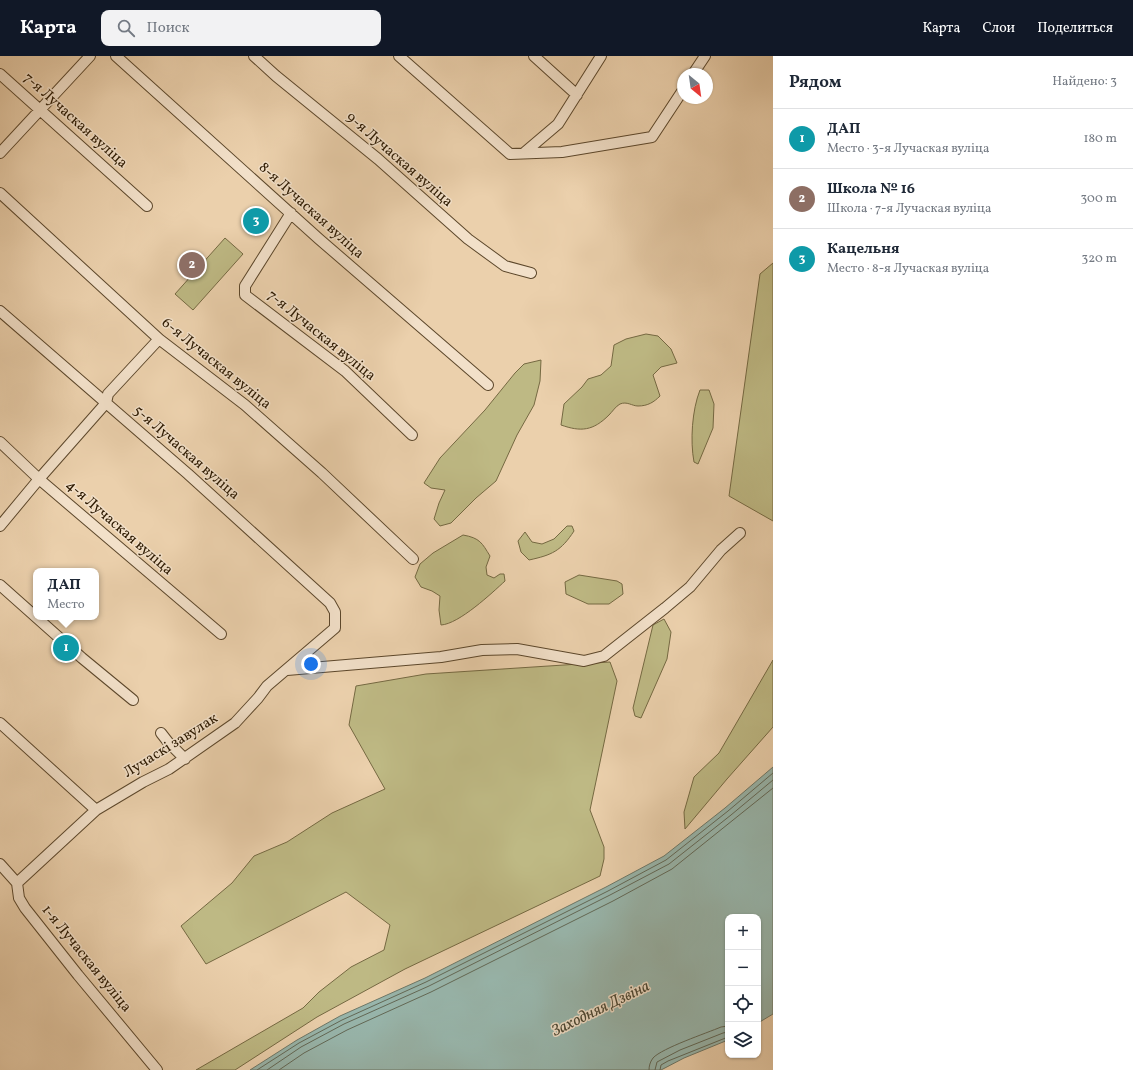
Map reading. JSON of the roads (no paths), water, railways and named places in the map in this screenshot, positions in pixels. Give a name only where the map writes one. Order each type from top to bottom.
[{"type":"street","points":[[0,153],[90,56]]},
{"type":"street","name":"8-я Лучаская вуліца","points":[[116,56],[291,213],[319,240],[488,385]]},
{"type":"street","name":"9-я Лучаская вуліца","points":[[254,56],[276,76],[378,158],[468,239],[505,266],[531,273]]},
{"type":"street","points":[[399,56],[510,154],[525,152],[562,152],[652,136],[677,99]]},
{"type":"street","points":[[534,56],[578,94]]},
{"type":"street","points":[[525,152],[558,124],[601,56]]},
{"type":"street","points":[[697,68],[705,56]]},
{"type":"street","name":"7-я Лучаская вуліца","points":[[0,74],[147,206]]},
{"type":"street","name":"6-я Лучаская вуліца","points":[[0,193],[160,339],[245,406],[322,473],[413,559]]},
{"type":"street","name":"7-я Лучаская вуліца","points":[[291,213],[245,286],[245,295],[345,371],[412,435]]},
{"type":"street","name":"5-я Лучаская вуліца","points":[[0,311],[188,474],[330,603],[336,612],[335,628]]},
{"type":"street","points":[[0,526],[106,403],[108,394],[160,339]]},
{"type":"street","name":"4-я Лучаская вуліца","points":[[0,442],[39,479],[221,634]]},
{"type":"street","points":[[286,670],[441,657],[482,650],[517,649],[584,661],[604,656],[690,587],[721,550],[740,533]]},
{"type":"street","points":[[0,585],[33,614]]},
{"type":"street","points":[[39,620],[133,700]]},
{"type":"street","name":"Лучаскі завулак","points":[[17,883],[96,810],[185,759],[235,723],[267,686],[335,628]]},
{"type":"street","points":[[0,723],[96,810]]},
{"type":"street","points":[[161,733],[185,759]]},
{"type":"street","name":"1-я Лучаская вуліца","points":[[0,864],[17,883],[19,898],[25,908],[78,975],[157,1070]]},
{"type":"water","name":"Заходняя Дзвіна","points":[[773,767],[773,1014],[761,1021],[761,914],[725,914],[725,1041],[684,1058],[661,1070],[250,1070],[297,1040],[340,1016],[425,978],[606,887],[664,856],[725,808]]},
{"type":"place","name":"Кацельня","points":[[256,221]]},
{"type":"place","name":"Школа № 16","points":[[192,265]]},
{"type":"place","name":"ДАП","points":[[66,648]]}]
